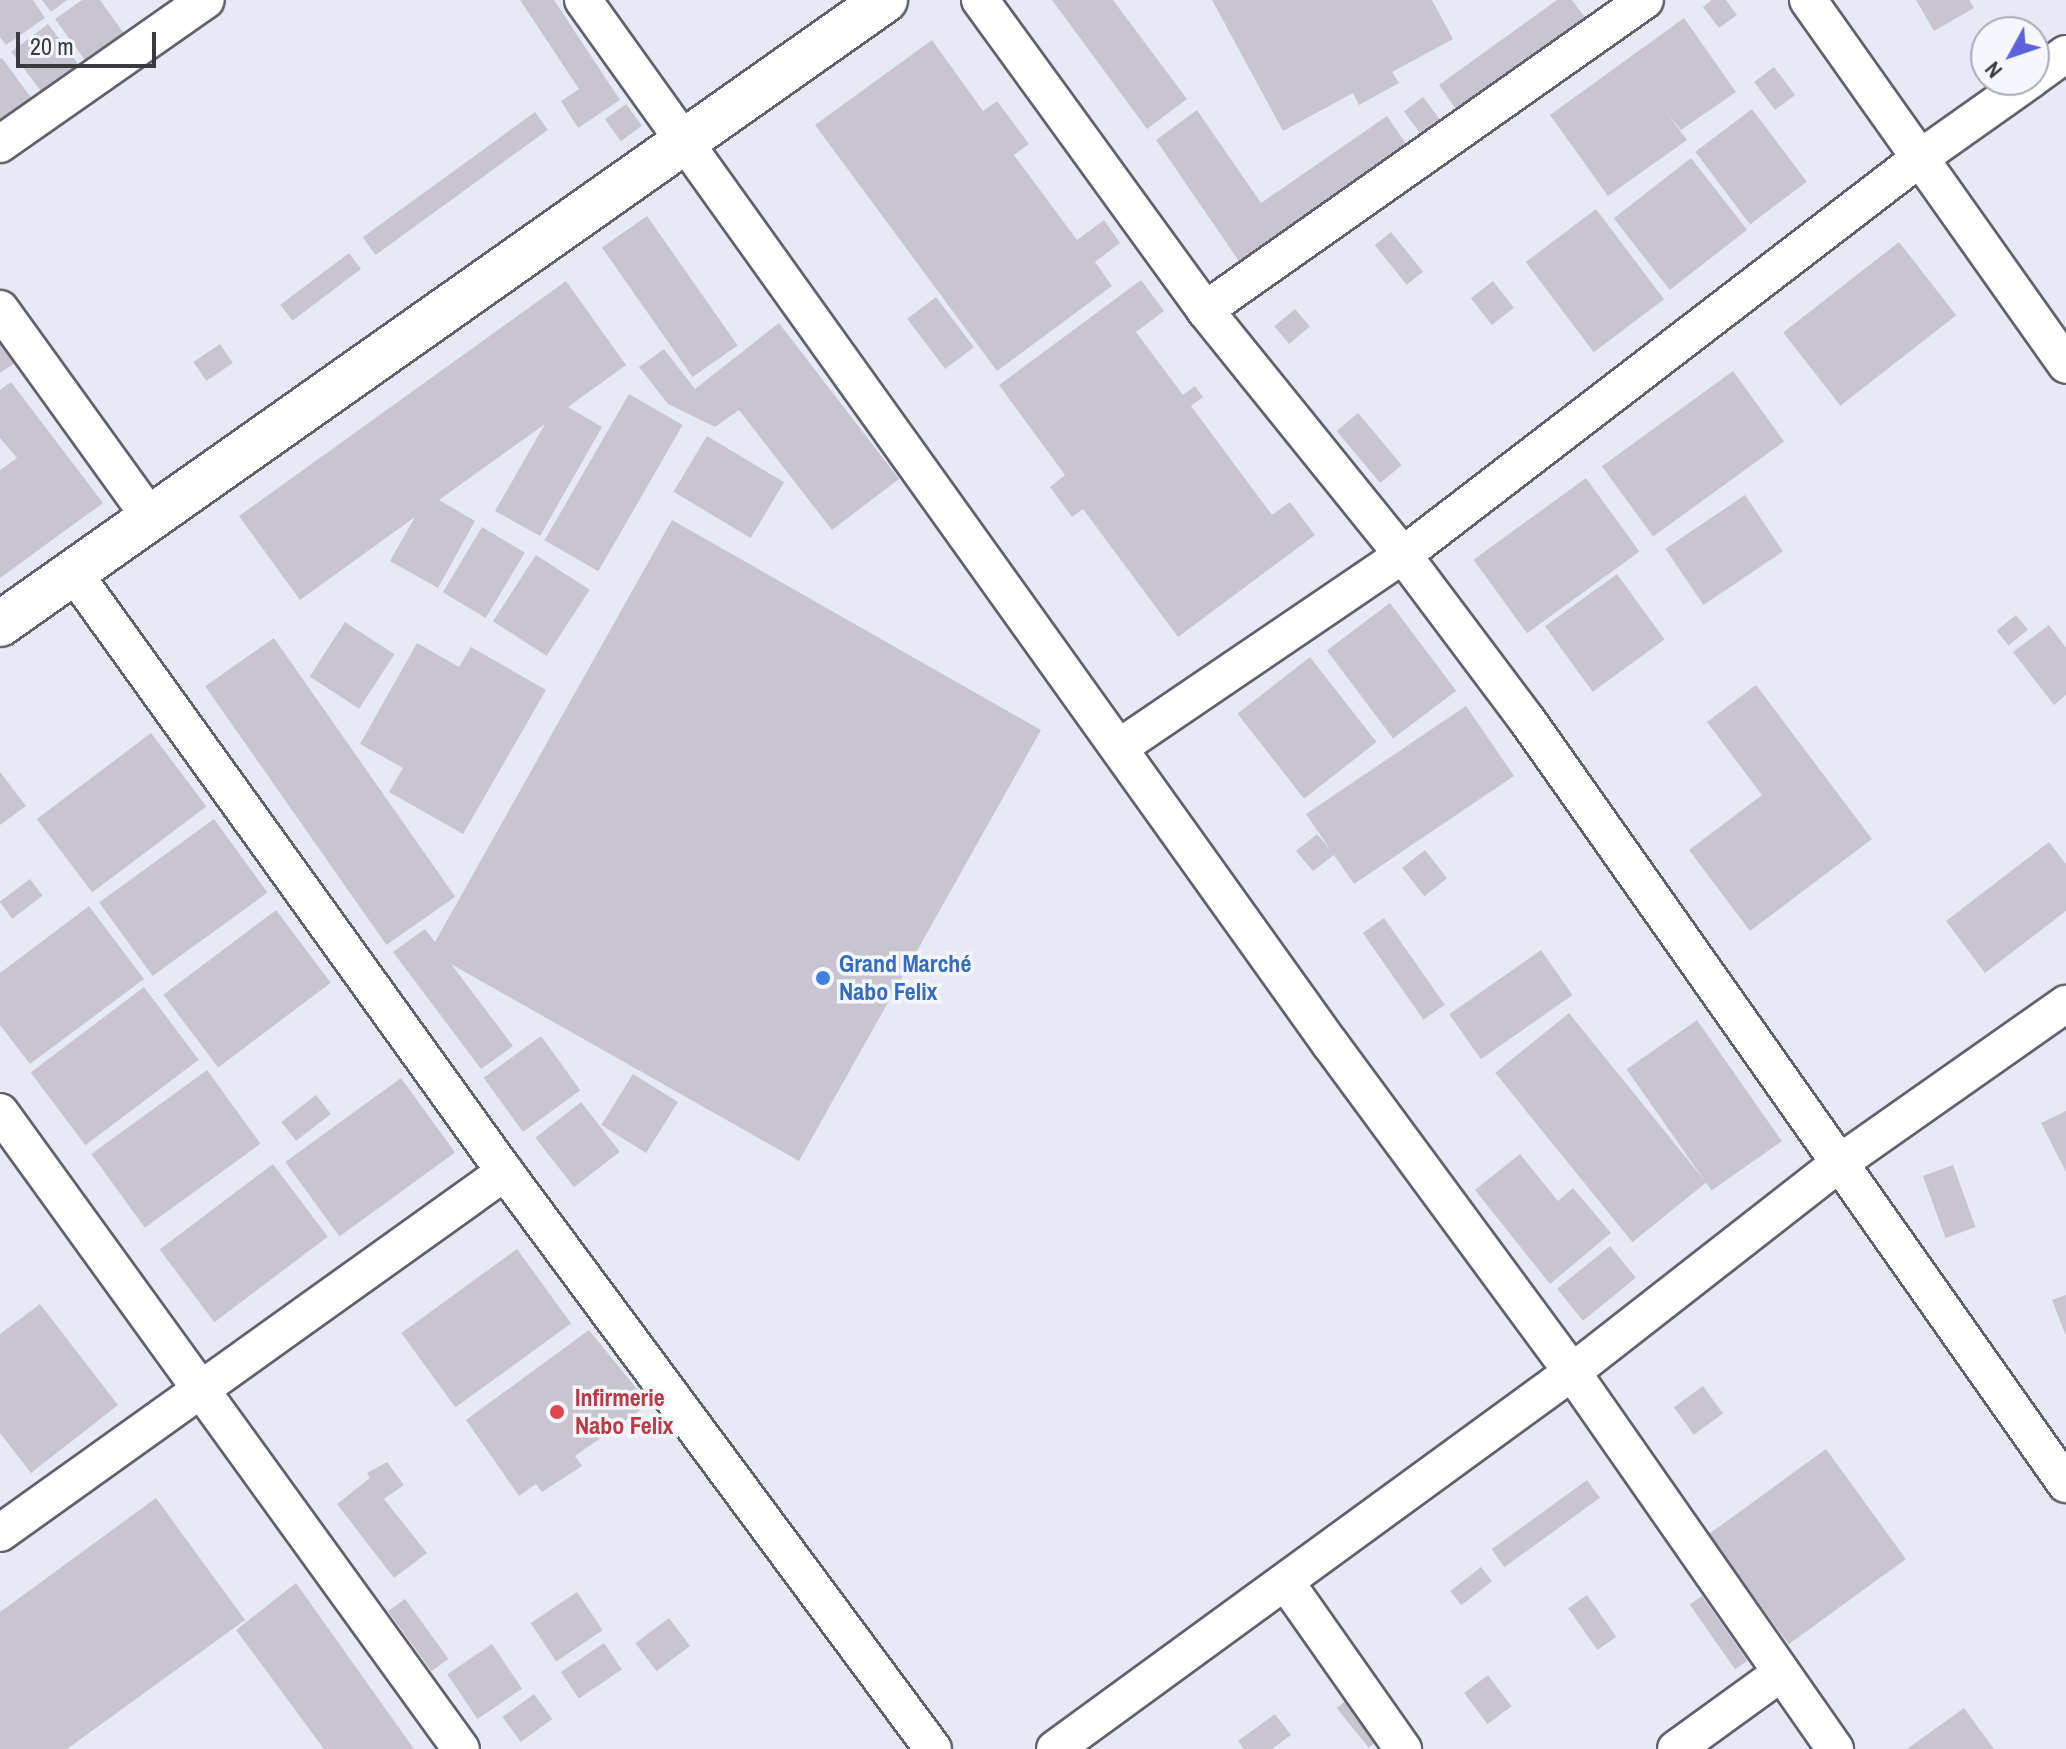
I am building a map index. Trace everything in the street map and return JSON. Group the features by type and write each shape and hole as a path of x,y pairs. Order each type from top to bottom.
{"street":[{"path":"0,144 206,0"},
{"path":"583,0 1572,1372 1835,1749"},
{"path":"0,624 885,0"},
{"path":"980,0 1205,310 1403,555 1527,720 2066,1484"},
{"path":"1205,310 1645,0"},
{"path":"1808,0 2066,365"},
{"path":"1120,747 1403,555 1920,158 2007,96"},
{"path":"0,309 151,518"},
{"path":"73,572 505,1172 933,1749"},
{"path":"1055,1749 1287,1584 1572,1372 1841,1162 2066,1004"},
{"path":"0,1112 461,1749"},
{"path":"0,1533 505,1172"},
{"path":"1287,1584 1403,1749"},
{"path":"1676,1749 1781,1673"}],"building":[{"path":"0,0 33,0 45,18 6,45 0,37"},
{"path":"42,0 67,0 51,12"},
{"path":"82,0 100,0 128,39 90,67 55,19"},
{"path":"520,0 554,0 620,100 578,128 561,101 579,89"},
{"path":"1052,0 1113,0 1187,99 1147,129"},
{"path":"1212,0 1432,0 1453,39 1392,72 1399,83 1359,105 1353,93 1283,131"},
{"path":"1557,0 1572,0 1590,24 1462,118 1439,85"},
{"path":"1712,0 1726,0 1737,15 1719,28 1703,7"},
{"path":"1916,0 1969,0 1974,8 1934,31"},
{"path":"1684,18 1736,92 1681,130 1667,113 1687,140 1608,196 1550,115"},
{"path":"48,24 84,71 47,99 11,52"},
{"path":"932,40 983,111 997,101 1029,144 1014,155 1077,240 1104,220 1120,243 1095,262 1112,286 997,371 815,125"},
{"path":"0,59 35,103 0,128"},
{"path":"1774,67 1795,95 1775,110 1754,82"},
{"path":"1423,97 1446,128 1427,143 1404,111"},
{"path":"626,104 642,126 621,141 605,119"},
{"path":"1752,109 1807,182 1750,224 1695,152"},
{"path":"1197,110 1261,203 1387,116 1413,154 1245,270 1156,140"},
{"path":"535,112 548,130 376,255 363,237"},
{"path":"1691,158 1747,230 1670,290 1614,218"},
{"path":"1596,209 1664,299 1594,352 1526,262"},
{"path":"647,216 738,345 693,377 602,248"},
{"path":"1391,232 1423,272 1407,285 1375,245"},
{"path":"1899,242 1956,315 1840,406 1783,333"},
{"path":"349,253 361,269 292,321 280,305"},
{"path":"1141,280 1164,311 1136,332 1183,395 1195,386 1203,397 1191,406 1272,515 1290,502 1315,535 1178,637 1083,509 1072,517 1050,487 1065,475 999,385"},
{"path":"566,281 626,365 568,407 602,427 540,536 495,511 545,424 439,500 475,521 438,588 390,561 415,517 300,600 239,516"},
{"path":"1493,281 1514,308 1492,325 1471,298"},
{"path":"936,297 974,347 945,369 907,319"},
{"path":"1295,309 1310,327 1289,344 1274,326"},
{"path":"779,323 899,479 832,530 739,410 715,427 668,404 639,367 664,349 695,389"},
{"path":"0,342 15,363 0,373"},
{"path":"220,344 233,363 206,381 193,362"},
{"path":"1733,371 1784,441 1653,537 1602,466"},
{"path":"11,382 103,503 0,578 0,470 17,458 0,438 0,390"},
{"path":"629,394 683,425 598,571 544,540"},
{"path":"1358,413 1402,465 1380,483 1337,431"},
{"path":"707,436 784,482 751,538 674,492"},
{"path":"1586,478 1639,552 1527,633 1474,560"},
{"path":"1745,495 1783,551 1703,605 1665,549"},
{"path":"672,520 1041,730 799,1161 451,964 513,1046 481,1069 393,952 425,929 435,942"},
{"path":"482,527 525,553 486,618 443,592"},
{"path":"536,555 590,590 547,656 493,621"},
{"path":"1617,574 1665,640 1593,692 1545,626"},
{"path":"1390,603 1456,691 1393,738 1327,651"},
{"path":"2016,615 2028,630 2009,645 1997,631"},
{"path":"345,622 394,654 359,709 310,677"},
{"path":"2049,625 2066,648 2066,695 2054,705 2013,652"},
{"path":"274,638 455,897 386,945 205,686"},
{"path":"417,643 459,667 471,647 546,690 463,834 389,792 403,768 360,744"},
{"path":"1310,657 1376,742 1304,799 1238,714"},
{"path":"1756,685 1872,839 1750,931 1689,850 1762,795 1707,722"},
{"path":"1466,706 1514,776 1354,884 1334,855 1313,871 1296,851 1317,834 1330,849 1306,814"},
{"path":"151,733 206,806 92,893 37,819"},
{"path":"0,772 26,806 0,825"},
{"path":"214,819 267,893 153,976 99,902"},
{"path":"2049,842 2066,864 2066,911 1985,973 1946,921"},
{"path":"1425,850 1447,878 1424,896 1402,868"},
{"path":"30,879 43,896 12,919 0,902"},
{"path":"89,906 144,979 30,1064 0,1025 0,973"},
{"path":"276,910 331,983 218,1068 163,995"},
{"path":"1384,918 1445,1005 1424,1020 1363,933"},
{"path":"1541,950 1573,995 1481,1059 1449,1014"},
{"path":"144,987 199,1060 85,1145 31,1072"},
{"path":"1569,1013 1706,1182 1632,1242 1495,1073"},
{"path":"1697,1020 1782,1141 1711,1191 1627,1069"},
{"path":"541,1036 580,1090 523,1132 484,1078"},
{"path":"207,1070 260,1144 145,1228 91,1154"},
{"path":"633,1074 678,1102 646,1153 601,1125"},
{"path":"401,1078 455,1152 339,1236 285,1162"},
{"path":"316,1095 331,1114 296,1141 281,1122"},
{"path":"581,1102 620,1152 574,1187 535,1138"},
{"path":"2066,1111 2066,1172 2041,1123"},
{"path":"1520,1154 1558,1201 1573,1188 1611,1233 1550,1284 1475,1190"},
{"path":"273,1164 328,1237 214,1322 160,1249"},
{"path":"1953,1165 1976,1227 1946,1238 1923,1176"},
{"path":"1610,1246 1636,1278 1583,1321 1557,1289"},
{"path":"517,1249 571,1323 455,1407 401,1333"},
{"path":"2066,1295 2066,1336 2052,1300"},
{"path":"40,1304 118,1405 31,1473 0,1433 0,1334"},
{"name":"Infirmerie Nabo Felix","path":"589,1330 649,1404 575,1456 582,1466 542,1492 536,1484 519,1496 466,1420"},
{"path":"1703,1386 1723,1414 1694,1435 1674,1407"},
{"path":"1826,1449 1906,1559 1789,1644 1709,1534"},
{"path":"387,1462 404,1485 384,1499 427,1553 394,1578 337,1504 370,1478 367,1473"},
{"path":"1587,1480 1600,1498 1504,1567 1492,1549"},
{"path":"156,1498 245,1620 67,1749 0,1749 0,1612"},
{"path":"1481,1567 1492,1581 1461,1605 1450,1591"},
{"path":"296,1583 414,1749 324,1749 236,1630"},
{"path":"577,1592 603,1630 556,1661 531,1623"},
{"path":"1587,1595 1616,1637 1597,1650 1568,1608"},
{"path":"1702,1596 1747,1661 1735,1669 1690,1605"},
{"path":"405,1599 448,1659 432,1671 388,1611"},
{"path":"669,1618 690,1646 657,1671 635,1643"},
{"path":"604,1643 622,1670 579,1699 561,1672"},
{"path":"492,1644 522,1689 477,1719 447,1674"},
{"path":"1488,1675 1511,1706 1488,1724 1464,1693"},
{"path":"534,1694 552,1719 521,1742 502,1717"},
{"path":"1349,1698 1381,1738 1369,1748 1337,1708"},
{"path":"1964,1708 1994,1749 1907,1749"},
{"path":"1275,1714 1291,1735 1272,1749 1244,1749 1238,1741"}],"place":[{"name":"Grand Marché Nabo Felix","path":"823,978"},
{"name":"Infirmerie Nabo Felix","path":"557,1412"}]}
